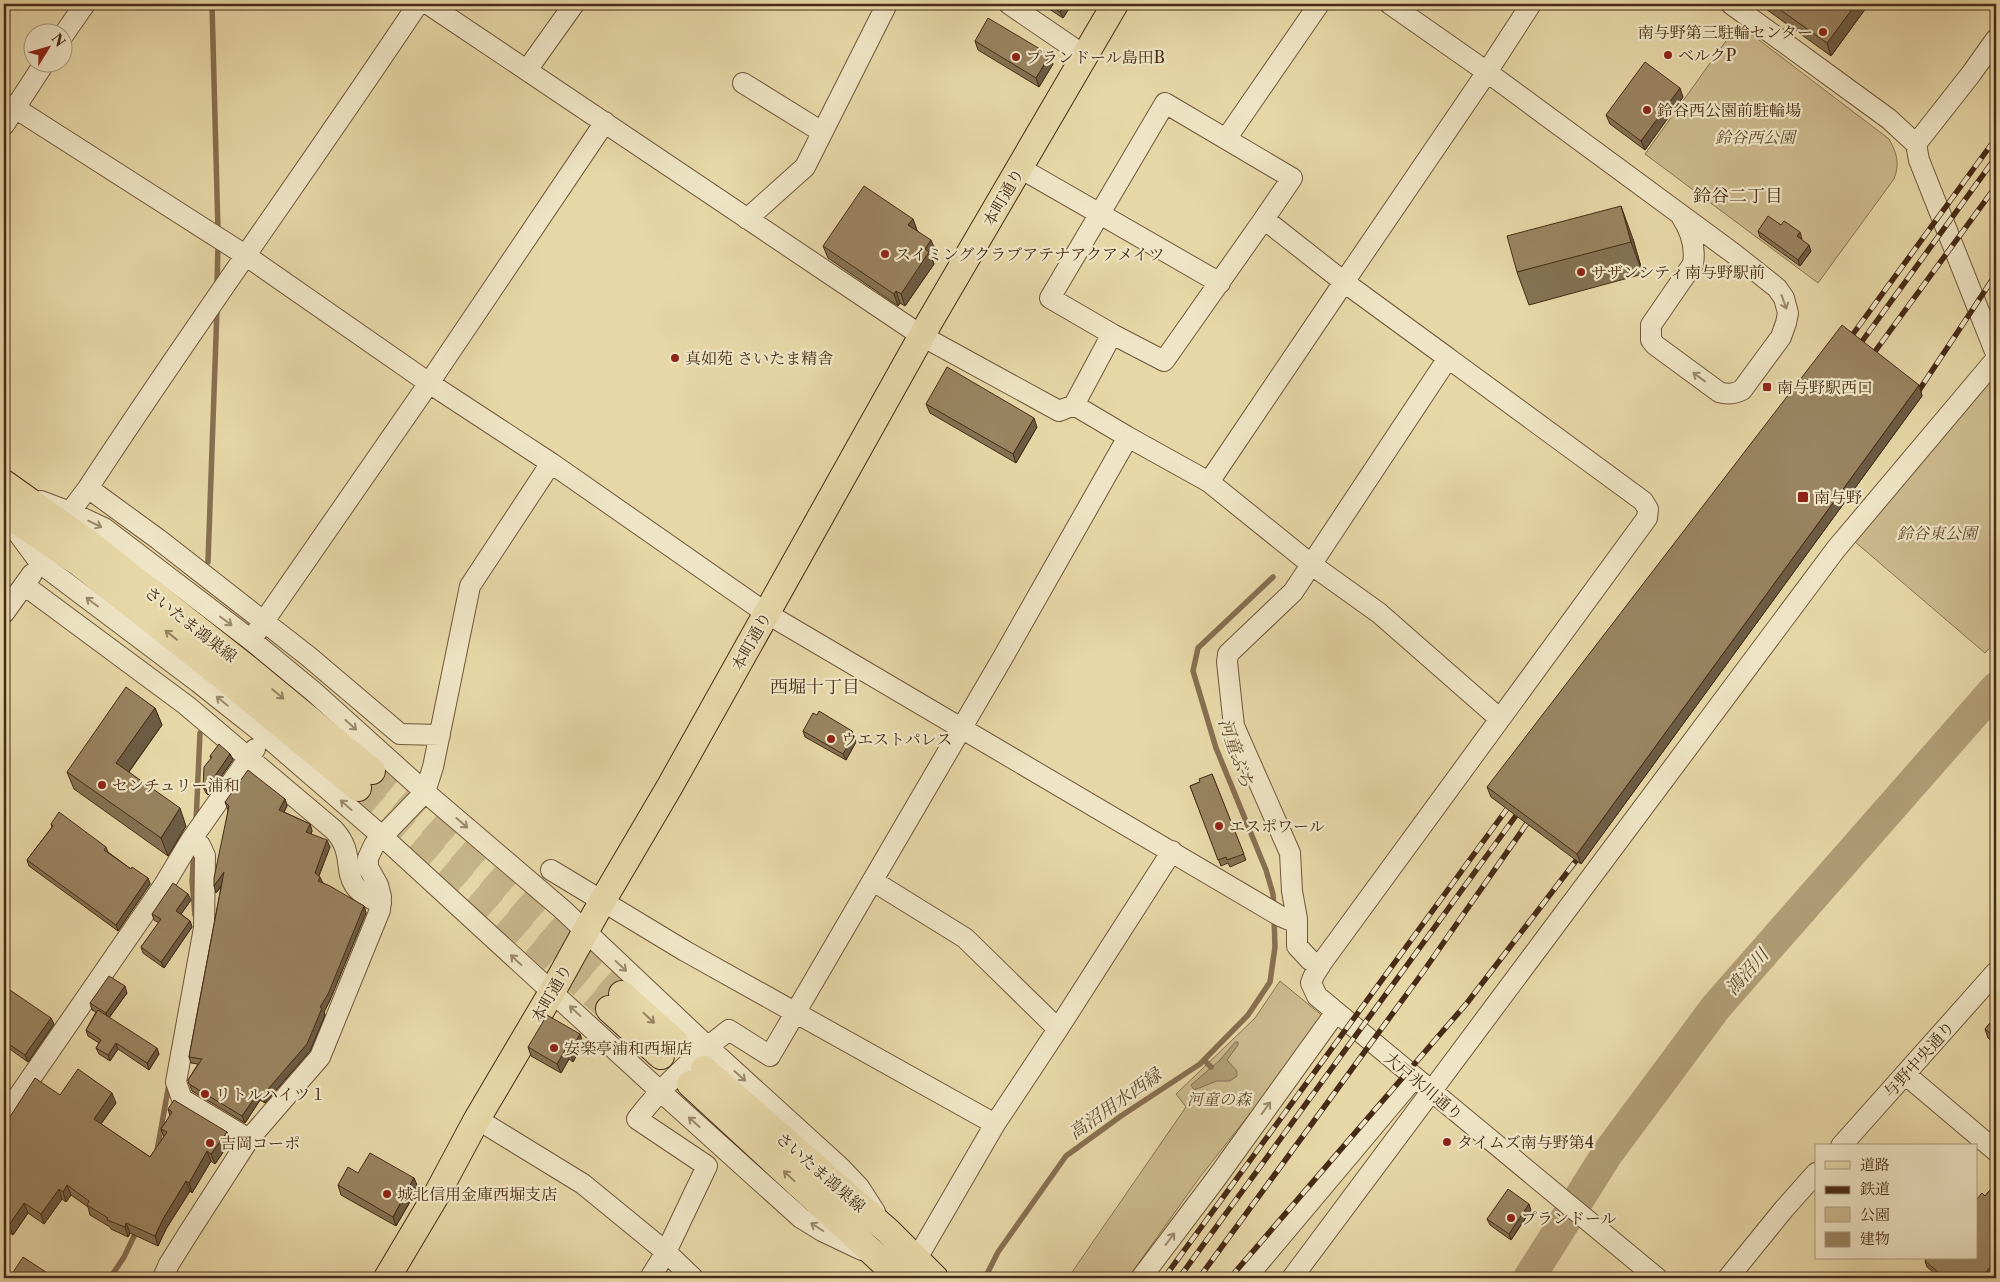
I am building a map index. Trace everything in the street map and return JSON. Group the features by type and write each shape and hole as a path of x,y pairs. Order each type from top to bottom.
{"main road":[{"name":"本町通り","path":"387,1278 438,1192 476,1119 552,992 670,786 922,336 1115,4"},
{"name":"さいたま鴻巣線","path":"7,500 120,568 248,668 365,780"},
{"path":"616,1002 668,1049"},
{"name":"さいたま鴻巣線","path":"701,1066 888,1231 908,1269"},
{"name":"さいたま鴻巣線","path":"701,1066 876,1256 935,1278"}],"street":[{"path":"72,23 85,4"},
{"path":"70,512 418,4"},
{"path":"428,4 922,336 1059,411 1074,405 1112,334"},
{"path":"527,70 574,4"},
{"path":"748,219 805,166 887,4"},
{"path":"1009,4 1085,56"},
{"path":"1226,139 1319,4"},
{"path":"1390,4 1733,253 1777,288 1784,298 1788,313 1781,337 1742,390 1727,394 1719,392 1655,345 1651,340 1651,325 1693,264 1706,255 1719,252 1733,253"},
{"path":"1209,482 1531,4"},
{"path":"1732,4 1889,119 1916,144 1919,160 1996,354"},
{"path":"1916,144 1996,39"},
{"path":"4,125 10,106 38,72"},
{"path":"743,83 822,132"},
{"path":"1165,103 1226,139 1292,178 1164,361 1112,334 1050,298 1165,103"},
{"path":"10,106 245,255 551,464 766,614 1172,851 1284,913 1296,937 1299,950 1320,966 1647,518 1648,509 1643,501 1344,282 1264,219"},
{"path":"251,640 605,122"},
{"path":"1020,168 1220,283"},
{"path":"1681,216 1690,229 1695,253 1693,264"},
{"path":"1284,913 1292,891 1290,853 1234,726 1226,662 1228,654 1293,592 1448,358"},
{"path":"1292,1278 1836,549 1996,359"},
{"path":"1074,405 1128,438 1209,482 1312,565 1379,613 1500,719"},
{"path":"650,1278 666,1252 707,1166 637,1119 660,1091 701,1066 730,1030 770,1056 1128,438"},
{"path":"163,1278 169,1264 249,1139 320,1057 380,910 381,903 378,886 368,866 368,858 374,845 425,792 434,767 470,586 551,464"},
{"path":"88,488 158,538 264,621 400,734 440,735"},
{"path":"7,500 70,512 104,528 251,640 314,692 425,792 586,932 701,1066"},
{"path":"7,500 40,563 265,735 383,837 801,1218 822,1231 876,1256"},
{"path":"4,614 40,563"},
{"path":"24,584 186,705 339,836 345,844 348,870 354,886 367,898 381,903"},
{"path":"4,1117 164,885 191,840 265,735"},
{"path":"191,840 200,845 206,856 204,928 176,1082 182,1099 249,1139"},
{"path":"908,1269 995,1124 1172,851"},
{"path":"551,870 685,951 995,1124"},
{"path":"873,881 965,938 1058,1028"},
{"name":"大戸氷川通り","path":"1320,966 1312,979 1313,988 1318,996 1430,1092 1657,1278"},
{"name":"与野中央通り","path":"1843,1144 1996,972"},
{"path":"1141,1278 1215,1180 1336,1012"},
{"path":"1905,1074 1996,1151"},
{"path":"1246,1278 1414,1078"},
{"path":"476,1119 583,1184 666,1252 693,1278"},
{"path":"1728,1278 1815,1174"}],"green space":[{"name":"鈴谷西公園","path":"1738,24 1889,139 1896,154 1897,168 1894,179 1818,283 1645,154"},
{"name":"鈴谷東公園","path":"1985,381 1996,381 1996,641 1985,653 1854,541"},
{"name":"河童の森","path":"1280,981 1325,1018 1200,1177 1128,1278 1068,1278 1186,1107 1176,1094 1255,1018"}],"shaded area":[{"path":"1235,1042 1238,1042 1238,1045 1227,1060 1237,1071 1237,1076 1230,1081 1217,1081 1194,1090 1191,1085 1220,1060"}],"building":[{"path":"1048,4 1066,4 1060,12"},
{"path":"1772,4 1856,4 1827,43"},
{"name":"プランドール島田B","path":"988,18 1050,55 1036,78 975,41"},
{"name":"鈴谷西公園前駐輪場","path":"1645,62 1680,88 1641,141 1606,115"},
{"path":"864,186 913,219 908,225 931,240 925,249 929,252 901,294 896,291 894,294 823,246"},
{"path":"1621,206 1631,242 1517,272 1507,236"},
{"path":"1768,216 1781,225 1784,221 1800,232 1797,236 1809,245 1798,260 1758,231"},
{"path":"1842,325 1919,385 1577,854 1487,787"},
{"path":"947,367 1034,418 1013,454 926,404"},
{"name":"センチュリー浦和","path":"126,687 155,708 116,763 180,808 161,838 67,772"},
{"name":"ウエストパレス","path":"819,711 852,731 850,734 854,736 843,754 803,731 813,713 817,715"},
{"path":"219,744 230,754 206,789 203,787 204,767"},
{"path":"248,770 285,799 279,810 310,824 306,832 327,840 315,873 320,877 318,881 364,906 328,994 320,1007 322,1008 307,1044 262,1096 258,1093 242,1116 189,1084 188,1080 202,1059 189,1057 224,872 214,886 229,806 225,802"},
{"name":"エスポワール","path":"1212,774 1244,854 1227,860 1226,857 1218,860 1190,786 1200,782 1199,779"},
{"path":"59,812 106,847 104,850 131,869 132,867 148,878 116,925 27,860 53,826 51,824"},
{"path":"173,883 188,894 176,911 190,921 161,962 141,947 161,919 152,914"},
{"path":"109,976 125,986 106,1013 90,1003"},
{"path":"4,986 51,1018 25,1055 4,1041"},
{"path":"98,1010 157,1048 147,1063 116,1043 108,1055 96,1048 101,1040 86,1030"},
{"path":"547,1015 580,1034 570,1052 565,1050 557,1064 528,1047"},
{"path":"1996,1016 1996,1038 1985,1029"},
{"path":"78,1069 112,1093 94,1119 150,1157 167,1132 161,1129 172,1112 168,1109 174,1100 227,1132 211,1154 207,1151 189,1183 186,1181 155,1236 126,1223 125,1227 107,1220 108,1218 87,1205 89,1201 67,1185 63,1192 59,1189 41,1214 24,1203 9,1225 4,1221 4,1126 35,1078 60,1095"},
{"path":"370,1153 414,1178 393,1217 338,1185 348,1167 358,1173"},
{"path":"1996,1183 1996,1260 1981,1278 1945,1278 1925,1261 1978,1260 1978,1198 1982,1193 1985,1196"},
{"name":"プランドール","path":"1508,1189 1529,1204 1509,1234 1487,1219"},
{"path":"23,1257 55,1278 4,1278 4,1272 10,1277"}],"waterway":[{"path":"212,4 218,232"},
{"path":"217,285 218,244"},
{"path":"208,562 217,309"},
{"name":"河童ぶち","path":"1273,577 1198,648 1193,671 1216,748 1266,870 1273,894 1274,908"},
{"name":"鴻沼川","path":"1529,1278 1607,1154 1716,1007 1996,688"},
{"path":"196,822 200,733"},
{"path":"194,849 192,881 195,915"},
{"name":"高沼用水西縁","path":"985,1278 998,1252 1066,1156 1121,1116 1200,1064 1248,1015 1270,982 1275,947 1274,917"},
{"path":"1204,1060 1211,1067"},
{"path":"157,1151 169,1084"},
{"path":"110,1278 124,1257 137,1230"}],"tunnel":[{"path":"372,771 622,994"},
{"path":"358,788 609,1009"}],"railway":[{"path":"1845,345 1996,138"},
{"path":"1855,351 1996,157"},
{"path":"1868,361 1996,186"},
{"path":"1912,401 1996,274"},
{"path":"1164,1278 1515,798"},
{"path":"1179,1278 1523,806"},
{"path":"1199,1278 1423,972 1535,812"},
{"path":"1230,1278 1467,1003 1585,849"}],"place":[{"name":"南与野第三駐輪センター","path":"1823,32"},
{"name":"ベルクP","path":"1668,55"},
{"name":"プランドール島田B","path":"1016,57"},
{"name":"鈴谷西公園前駐輪場","path":"1647,110"},
{"name":"スイミングクラブアテナアクアメイツ","path":"885,254"},
{"name":"サザンシティ南与野駅前","path":"1581,272"},
{"name":"真如苑 さいたま精舎","path":"675,358"},
{"name":"南与野駅西口","path":"1767,387"},
{"name":"南与野","path":"1803,497"},
{"name":"ウエストパレス","path":"831,739"},
{"name":"センチュリー浦和","path":"102,785"},
{"name":"エスポワール","path":"1219,826"},
{"name":"安楽亭浦和西堀店","path":"554,1048"},
{"name":"リトルハイツ１","path":"205,1094"},
{"name":"タイムズ南与野第4","path":"1447,1142"},
{"name":"吉岡コーポ","path":"210,1143"},
{"name":"城北信用金庫西堀支店","path":"387,1194"},
{"name":"プランドール","path":"1511,1218"}],"district":[{"name":"鈴谷二丁目","path":"1738,196"},
{"name":"西堀十丁目","path":"815,687"}]}
